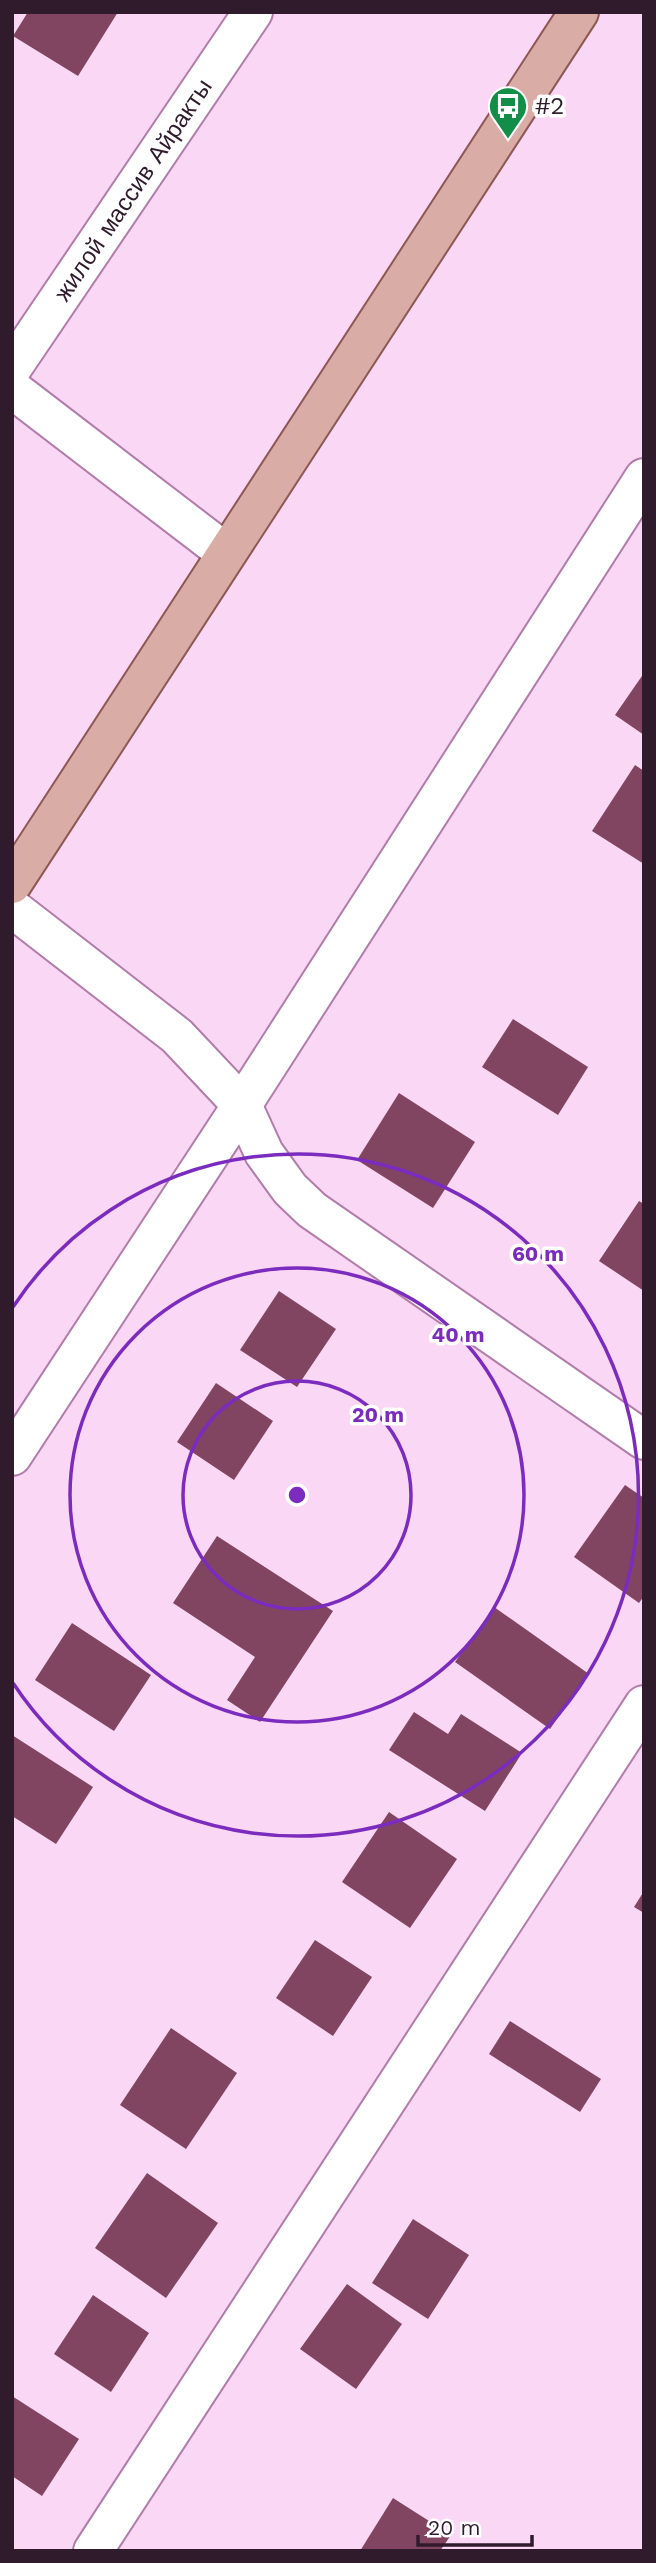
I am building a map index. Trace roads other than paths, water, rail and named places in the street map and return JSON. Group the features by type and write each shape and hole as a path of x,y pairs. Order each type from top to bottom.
{"main road":[{"path":"12,884 579,12"}],"street":[{"name":"жилой массив Айракты","path":"12,368 253,12"},
{"path":"12,389 226,553"},
{"path":"12,1457 242,1105 644,478"},
{"path":"12,908 177,1036 242,1105 264,1153 289,1189 312,1210 644,1440"},
{"path":"93,2551 644,1705"}],"place":[{"name":"#2","path":"508,140"}]}
